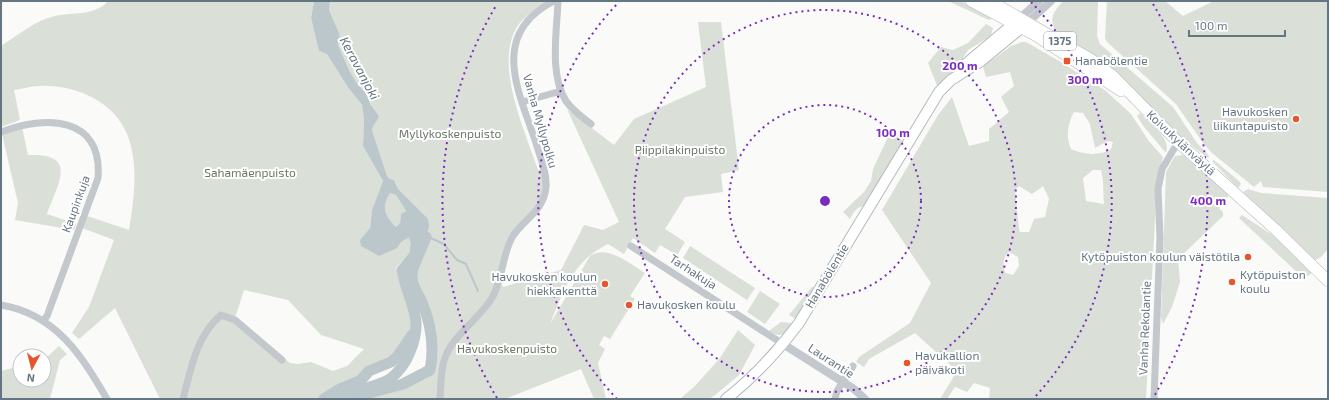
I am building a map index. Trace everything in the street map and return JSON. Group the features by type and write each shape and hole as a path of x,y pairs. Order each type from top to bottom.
{"main road":[{"name":"Koivukylänväylä","path":"971,1 1021,22 1092,60 1113,76 1178,142 1276,230 1328,280"},
{"name":"Koivukylänväylä","path":"990,1 1021,22"},
{"name":"Hanabölentie","path":"726,399 754,375 783,344 827,278 939,92 960,68 1021,22"}],"street":[{"name":"Vanha Myllypolku","path":"440,399 443,363 448,348 492,298 500,278 511,239 537,210 544,197 546,182 543,165 522,102 514,68 513,55 517,35 522,26 532,16 554,1"},
{"path":"558,1 556,67 561,91 566,102 591,124"},
{"path":"1021,22 1039,1"},
{"path":"1021,22 1051,1"},
{"path":"522,102 561,91"},
{"name":"Kaupinkuja","path":"1,132 30,123 46,121 63,124 84,133 96,151 99,163 98,178 47,316 43,321"},
{"name":"Vanha Rekolantie","path":"1154,399 1160,237 1158,189 1162,169 1178,142"},
{"name":"Tarhakuja","path":"631,246 783,344"},
{"path":"1,306 17,310 43,321 58,332 76,350 107,399"},
{"path":"183,399 198,347 209,327 221,315 235,320 282,360"},
{"name":"Laurantie","path":"783,344 842,383 854,389 865,399"},
{"path":"835,399 842,383 853,366"}],"green space":[{"name":"Sahamäenpuisto","path":"108,1 314,1 311,18 319,51 327,54 347,86 362,105 364,119 363,146 383,181 372,210 370,228 360,240 401,242 412,236 410,239 410,253 396,268 412,319 413,331 412,336 406,346 391,362 371,370 357,382 336,391 324,399 160,399 115,308 79,339 72,333 89,307 114,240 82,228 87,216 129,230 134,194 134,169 131,145 121,122 102,103 78,91 51,86 32,86 14,90 20,120 1,127 1,46 27,28 48,18 84,13 103,6","holes":["244,290 288,300 321,335 364,349 347,366 333,371 311,362 298,364 290,363 235,318"]},
{"path":"330,1 547,1 529,14 519,24 512,40 509,57 510,76 519,116 538,170 542,169 544,182 540,202 519,224 499,281 503,287 561,270 584,225 603,230 619,222 567,109 614,145 634,119 706,87 698,22 721,22 739,170 721,174 723,192 685,197 665,229 685,242 677,255 660,245 655,253 633,238 624,254 608,244 596,251 586,259 578,268 565,288 550,324 590,256 604,252 611,254 645,273 630,296 635,299 610,339 604,336 599,345 605,349 598,363 606,399 594,399 581,369 505,399 359,399 369,393 403,384 430,370 433,357 432,335 411,277 429,227 398,189 394,180 387,176 372,130 379,116 370,104 367,94 358,85 350,72 338,45 340,35 329,10"},
{"path":"948,1 961,1 993,18 989,20"},
{"path":"1063,1 1098,1 1097,36 1100,44 1173,107 1197,143 1209,156 1208,158 1182,138 1143,101 1056,34 1052,20 1054,13"},
{"path":"1107,1 1165,1 1183,16 1214,1 1328,1 1328,192 1263,187 1261,181 1254,187 1212,153 1203,143 1176,104 1107,42 1105,38"},
{"path":"986,24 993,28 991,36 968,50 957,68 938,88 928,63 941,47 953,50 968,43"},
{"path":"1026,42 1106,91 1131,114 1148,140 1163,157 1157,179 1146,399 989,399 990,388 974,383 967,392 955,387 947,399 940,399 957,371 915,333 869,359 864,367 856,362 859,357 910,323 931,283 882,210 938,115 952,97 969,146 989,141 989,129 1009,112 1001,97 1014,86 1010,72 986,77 983,67 1011,46","holes":["1074,112 1083,113 1090,124 1095,148 1108,141 1113,142 1111,149 1097,154 1081,153 1071,149 1068,140 1070,121","1093,170 1101,170 1104,204 1086,201 1083,178","1019,186 1032,194 1043,186 1049,199 1045,217 1034,219 1029,232 1020,232 1015,190","1009,252 1018,257 1019,266 1013,275 1005,273 1005,257"]},
{"path":"1140,113 1159,131 1163,137 1166,142 1166,153 1144,127 1137,116"},
{"path":"22,127 28,155 44,156 54,159 59,165 61,172 59,181 47,214 76,224 74,230 15,220 18,203 2,134"},
{"path":"896,134 903,142 865,206 862,206 854,212 850,219 843,212 864,192 871,181 873,169 889,135"},
{"path":"1183,155 1229,195 1219,208 1223,212 1223,216 1178,259 1180,282 1172,307 1163,324 1161,317 1166,172 1175,156"},
{"path":"1214,160 1239,181 1241,184 1238,188 1212,161"},
{"path":"1248,189 1261,193 1328,198 1328,249 1321,257 1315,260 1243,192"},
{"path":"390,193 396,195 406,211 401,214 400,223 396,227 389,219 385,207"},
{"path":"1242,215 1274,236 1312,273 1306,277 1301,276 1239,218"},
{"path":"690,246 755,288 747,300 683,258"},
{"path":"812,287 816,288 796,319 789,315"},
{"path":"760,291 780,304 765,324 747,312"},
{"path":"781,322 792,323 783,334 777,335 769,331"},
{"path":"738,330 755,345 739,375 709,399 680,399 695,386 720,358"},
{"path":"59,346 67,354 60,360 50,399 1,399 1,371 12,368 12,388 52,388 52,353"}],"shaded area":[{"path":"314,1 330,1 329,10 340,35 338,45 350,72 358,85 367,94 370,104 379,116 372,130 387,176 394,180 398,189 428,219 429,227 426,237 417,242 412,236 401,242 397,248 379,256 361,246 360,240 370,228 372,210 383,181 363,146 364,119 362,105 347,86 327,54 319,51 311,18","holes":["390,193 396,195 406,211 401,214 400,223 396,227 389,219 385,207"]}],"waterway":[{"name":"Keravanjoki","path":"342,399 354,392 390,379 399,370 408,356 414,340 416,319 402,270 415,255 418,228"},
{"path":"424,235 444,244 457,260 466,264 478,291"},
{"path":"359,399 369,393 403,384 430,370 432,352 430,326 421,300 413,285 412,278 412,271 426,237 417,242 415,239"},
{"path":"324,399 340,389 361,380 369,371 391,362 397,357 412,335"}],"place":[{"name":"Hanabölentie","path":"1067,61"},
{"name":"Havukosken liikuntapuisto","path":"1296,119"},
{"name":"Kytöpuiston koulun väistötila","path":"1248,257"},
{"name":"Kytöpuiston koulu","path":"1232,282"},
{"name":"Havukosken koulun hiekkakenttä","path":"605,284"},
{"name":"Havukosken koulu","path":"629,305"},
{"name":"Havukallion päiväkoti","path":"907,363"}],"park label":[{"name":"Myllykoskenpuisto","path":"450,134"},
{"name":"Piippilakinpuisto","path":"680,150"},
{"name":"Havukoskenpuisto","path":"507,349"}]}
